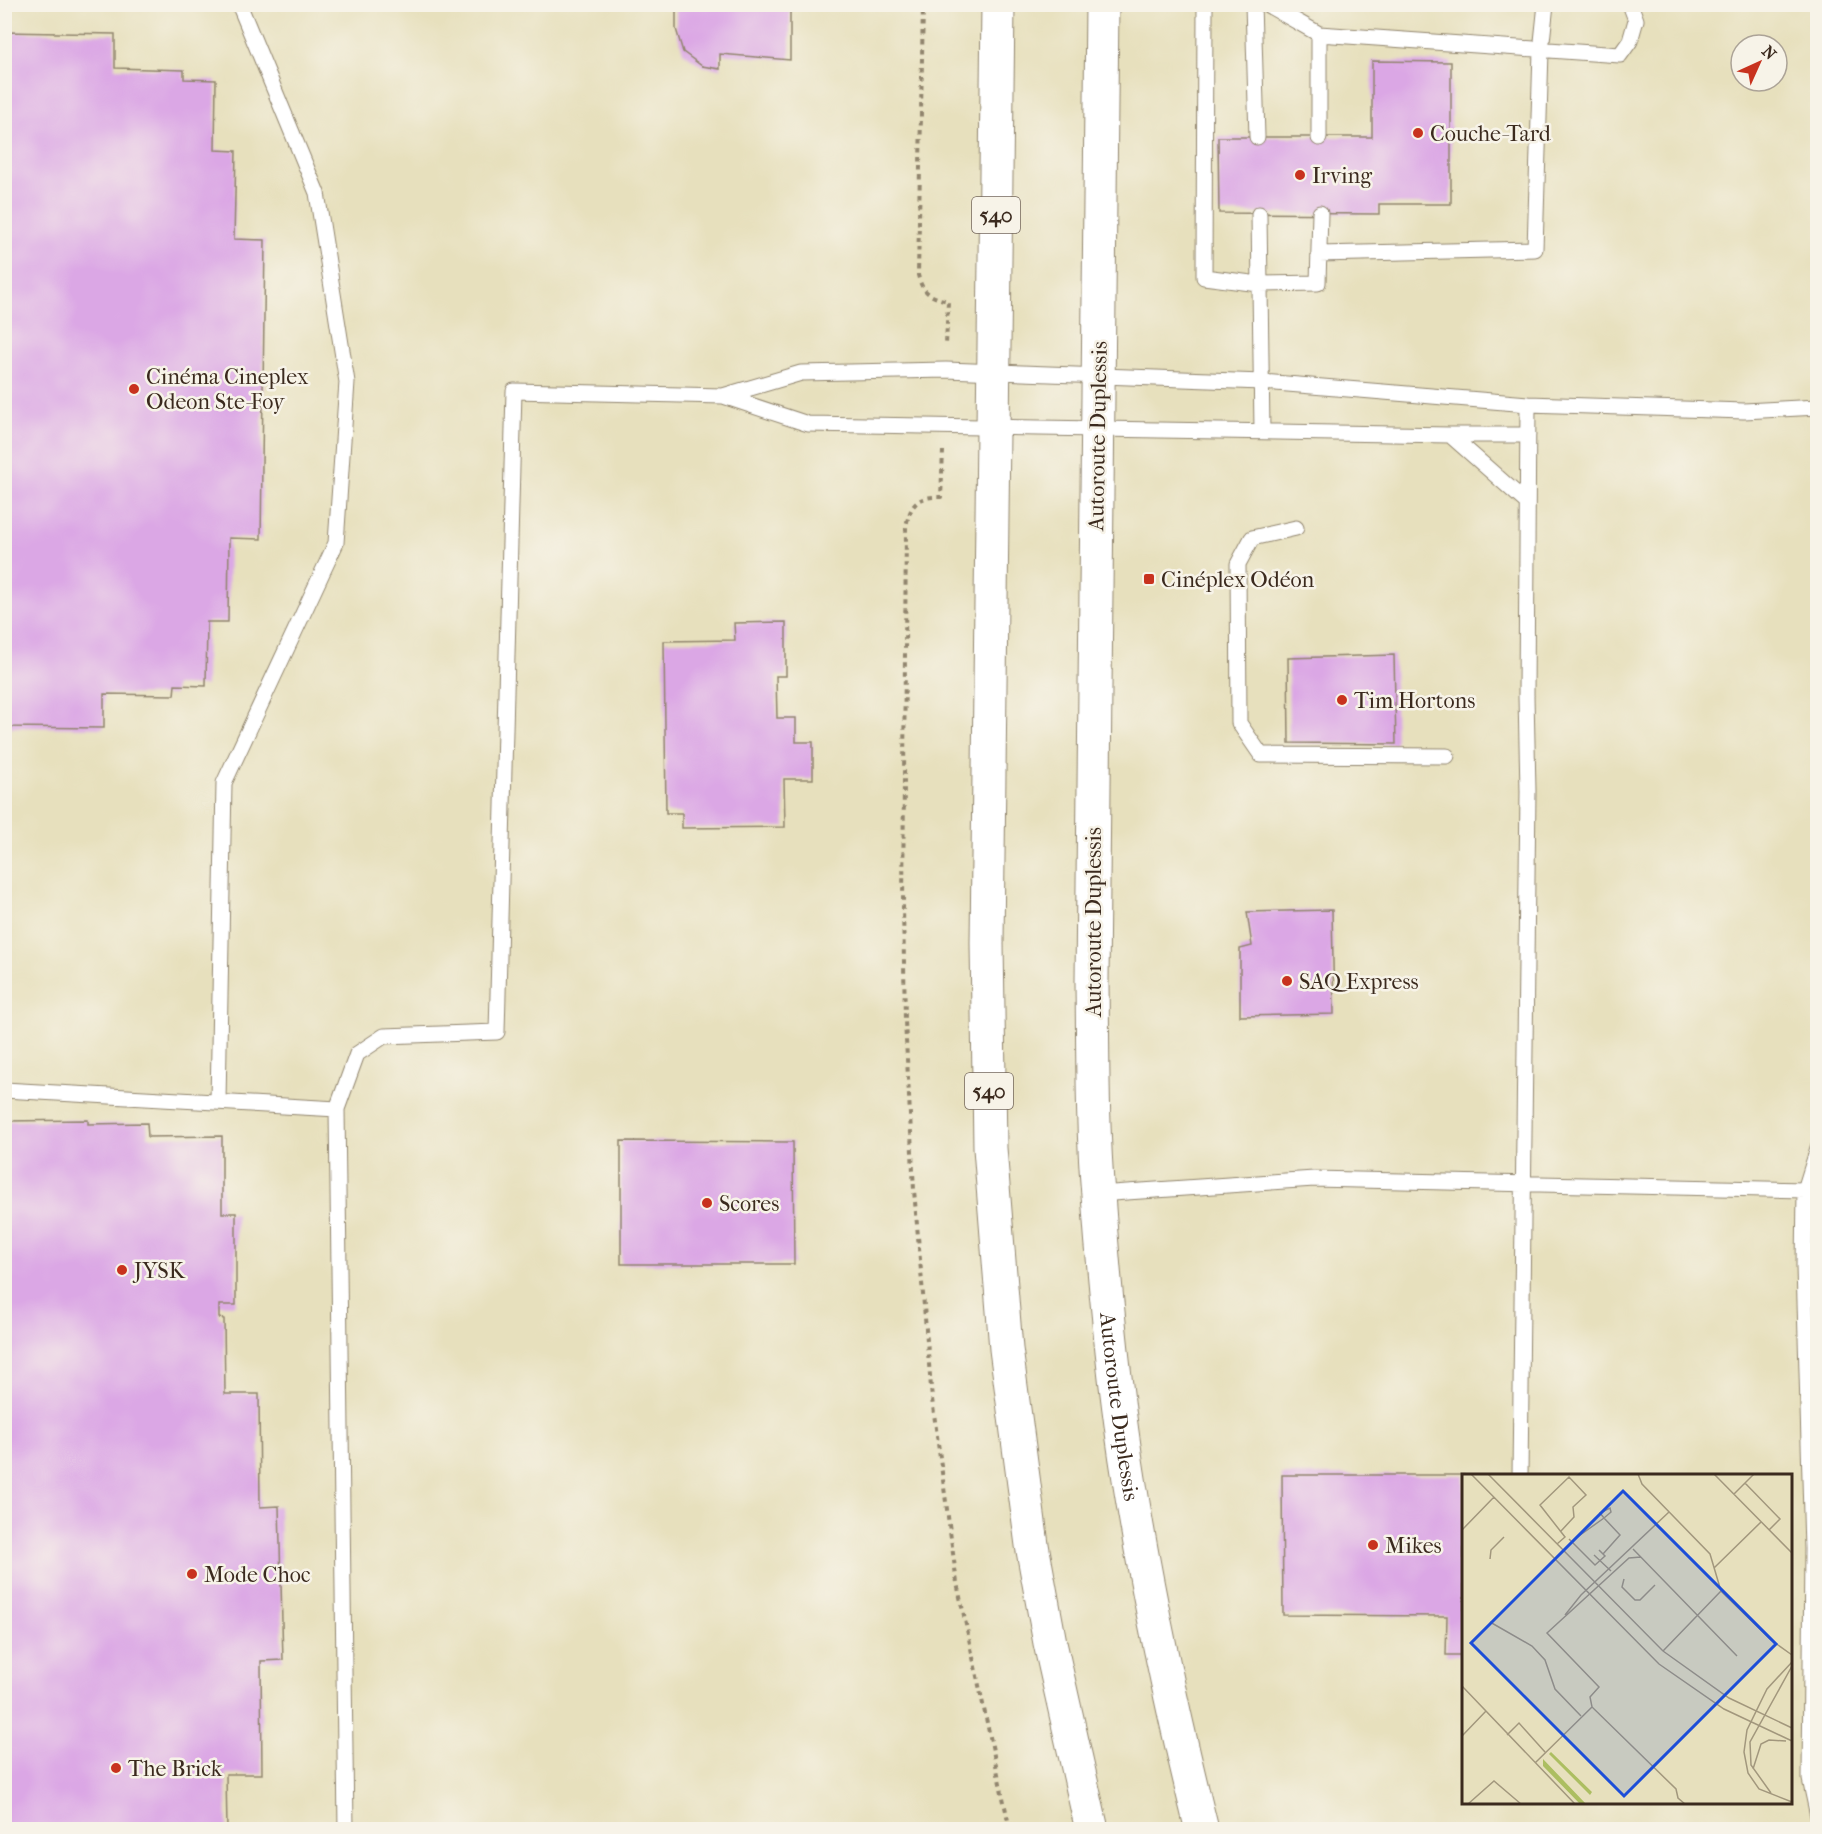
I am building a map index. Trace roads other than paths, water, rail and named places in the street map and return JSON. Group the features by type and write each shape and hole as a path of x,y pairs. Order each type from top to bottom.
{"highway":[{"name":"540","path":"998,4 987,943 990,1148 996,1247 1006,1349 1032,1545 1052,1655 1092,1830"},
{"name":"Autoroute Duplessis","path":"1102,4 1092,970 1093,1083 1098,1194 1114,1362 1145,1575 1202,1830"}],"lane":[{"path":"219,1101 224,783 336,543 347,382 317,193 240,4"},
{"path":"1205,4 1204,277 1259,284 1318,283 1320,213"},
{"path":"1253,4 1257,137"},
{"path":"1266,4 1319,34 1620,55 1630,41 1636,20 1630,4"},
{"path":"1318,254 1535,249 1542,51 1546,4"},
{"path":"1319,34 1319,138"},
{"path":"1259,214 1262,431"},
{"path":"723,396 801,373 946,370 1262,382 1528,404 1744,411 1818,407"},
{"path":"346,1830 336,1109 357,1054 384,1036 497,1032 514,391 723,396 808,423 1528,435"},
{"path":"1520,1474 1528,791 1526,696 1528,404"},
{"path":"1450,435 1527,503"},
{"path":"1296,528 1252,538 1238,564 1239,723 1261,754 1447,756"},
{"path":"4,1090 336,1109"},
{"path":"1818,1148 1805,1190 1804,1266 1812,1549 1810,1779 1818,1816"},
{"path":"1098,1194 1314,1179 1805,1190"}],"place":[{"name":"Couche-Tard","path":"1418,133"},
{"name":"Irving","path":"1300,175"},
{"name":"Cinéma Cineplex Odeon Ste-Foy","path":"134,389"},
{"name":"Cinéplex Odéon","path":"1149,579"},
{"name":"Tim Hortons","path":"1342,700"},
{"name":"SAQ Express","path":"1287,981"},
{"name":"Scores","path":"707,1203"},
{"name":"JYSK","path":"122,1270"},
{"name":"Mikes","path":"1373,1545"},
{"name":"Mode Choc","path":"192,1574"},
{"name":"The Brick","path":"116,1768"}]}
